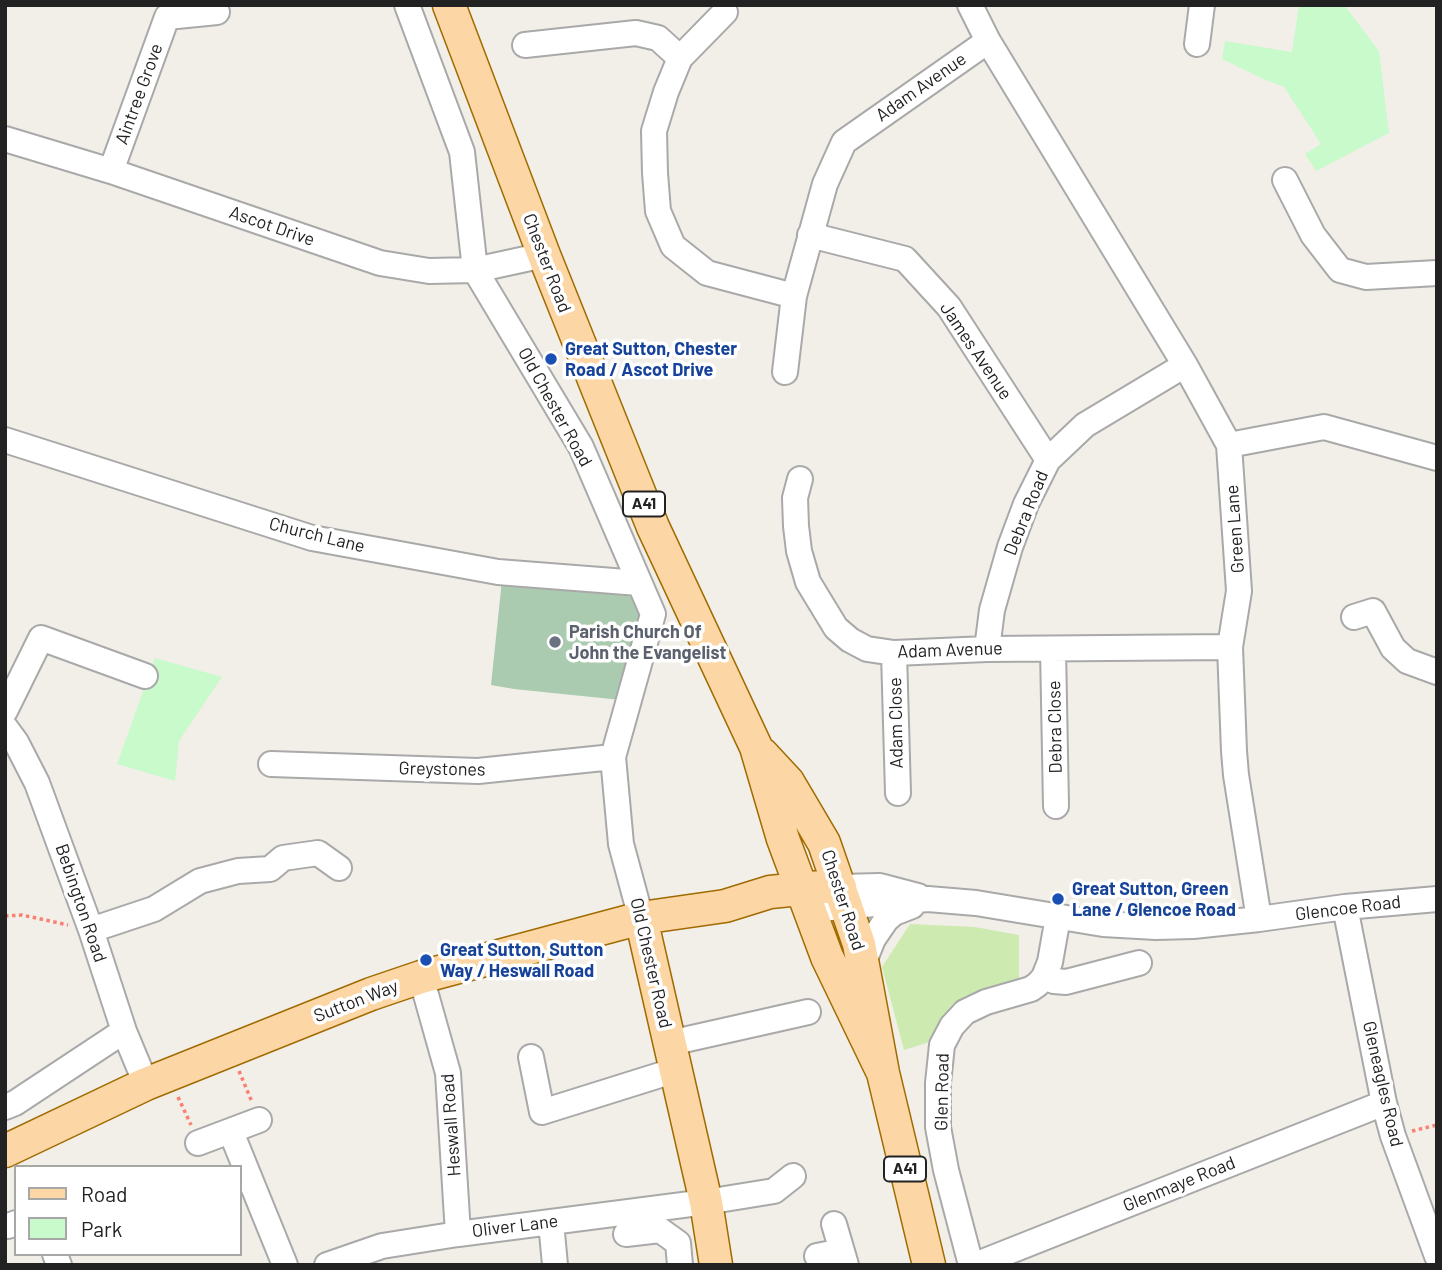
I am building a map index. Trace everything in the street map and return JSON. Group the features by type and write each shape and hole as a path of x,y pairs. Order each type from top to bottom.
{"main road":[{"name":"Chester Road","path":"449,5 544,256 653,527 756,747 783,839 859,944 883,1073 929,1265"},
{"name":"Chester Road","path":"756,747 788,782 824,843 827,957 883,1073"},
{"name":"Sutton Way","path":"725,905 763,881 779,856 783,839"},
{"name":"Sutton Way","path":"5,1151 146,1084 421,977 641,918 725,905 770,892 825,898"},
{"name":"Old Chester Road","path":"641,918 706,1202 716,1265"}],"street":[{"name":"Old Chester Road","path":"407,5 462,152 475,270 580,447 653,614 613,757 621,844 641,918"},
{"name":"Green Lane","path":"970,5 988,41 1185,365 1229,445 1239,591 1230,647 1236,775 1259,919"},
{"path":"1197,44 1202,5"},
{"name":"Aintree Grove","path":"111,171 162,11 217,12"},
{"path":"725,12 681,58 666,92 654,131 658,211 673,246 708,273 794,296"},
{"path":"525,45 636,33 658,38 681,58"},
{"name":"Adam Avenue","path":"785,372 794,296 825,184 844,142 988,41"},
{"name":"Ascot Drive","path":"5,139 111,171 380,263 429,271 475,270 544,256"},
{"path":"1285,180 1313,235 1340,270 1366,277 1437,273"},
{"name":"James Avenue","path":"810,235 905,259 949,307 1048,460"},
{"name":"Debra Road","path":"987,649 992,610 1010,547 1026,504 1048,460 1085,425 1185,365"},
{"path":"1229,445 1324,427 1437,458"},
{"name":"Church Lane","path":"5,440 312,538 498,572 639,583"},
{"name":"Adam Avenue","path":"800,479 795,498 796,526 799,551 808,582 836,628 867,649 894,653 987,649 1230,647"},
{"path":"1354,617 1373,611 1392,648 1408,661 1437,672"},
{"path":"5,711 41,638 145,676"},
{"name":"Debra Close","path":"1053,649 1056,806"},
{"name":"Adam Close","path":"894,653 898,793"},
{"name":"Bebington Road","path":"5,727 16,741 37,783 91,930 124,1031 146,1084"},
{"name":"Greystones","path":"271,764 478,771 613,757"},
{"path":"91,930 154,909 200,881 238,871 270,869 281,850 318,853 339,867"},
{"path":"825,898 880,886 929,899 976,903 1103,923 1156,927 1259,919"},
{"name":"Glencoe Road","path":"1259,919 1437,898"},
{"path":"863,964 873,939 886,920 929,899"},
{"name":"Gleneagles Road","path":"1345,907 1384,1103 1393,1136 1437,1256"},
{"path":"1058,917 1050,962 1044,977 1066,982 1139,962"},
{"name":"Heswall Road","path":"421,977 448,1073 458,1234"},
{"name":"Glen Road","path":"973,1265 946,1170 938,1126 938,1083 942,1045 952,1026 965,1012 986,1002 1031,989 1044,977"},
{"path":"530,1057 542,1112 673,1056 808,1012"},
{"path":"5,1107 124,1031"},
{"name":"Glenmaye Road","path":"973,1265 1384,1103"},
{"path":"198,1143 259,1121"},
{"path":"231,1132 285,1265"},
{"name":"Oliver Lane","path":"327,1265 386,1256 458,1234 775,1191 793,1176"},
{"path":"551,1222 555,1265"},
{"path":"817,1256 844,1258 834,1224"},
{"path":"626,1234 660,1230 678,1243 680,1265"}],"path":[{"path":"5,916 22,915 91,930"},
{"path":"239,1071 259,1121"},
{"path":"178,1095 198,1143"}],"green space":[{"path":"1299,5 1345,6 1379,51 1389,133 1316,171 1305,154 1321,144 1284,87 1222,59 1225,41 1292,52"},
{"path":"502,580 636,597 643,609 621,700 491,685"},
{"path":"155,658 222,677 179,741 175,781 117,764"},
{"path":"910,924 975,927 1019,935 1019,982 965,996 947,1015 936,1040 904,1050 882,967"}],"place":[{"name":"Great Sutton, Chester Road / Ascot Drive","path":"551,359"},
{"name":"Parish Church Of John the Evangelist","path":"555,642"},
{"name":"Great Sutton, Green Lane / Glencoe Road","path":"1058,899"},
{"name":"Great Sutton, Sutton Way / Heswall Road","path":"426,960"}]}
